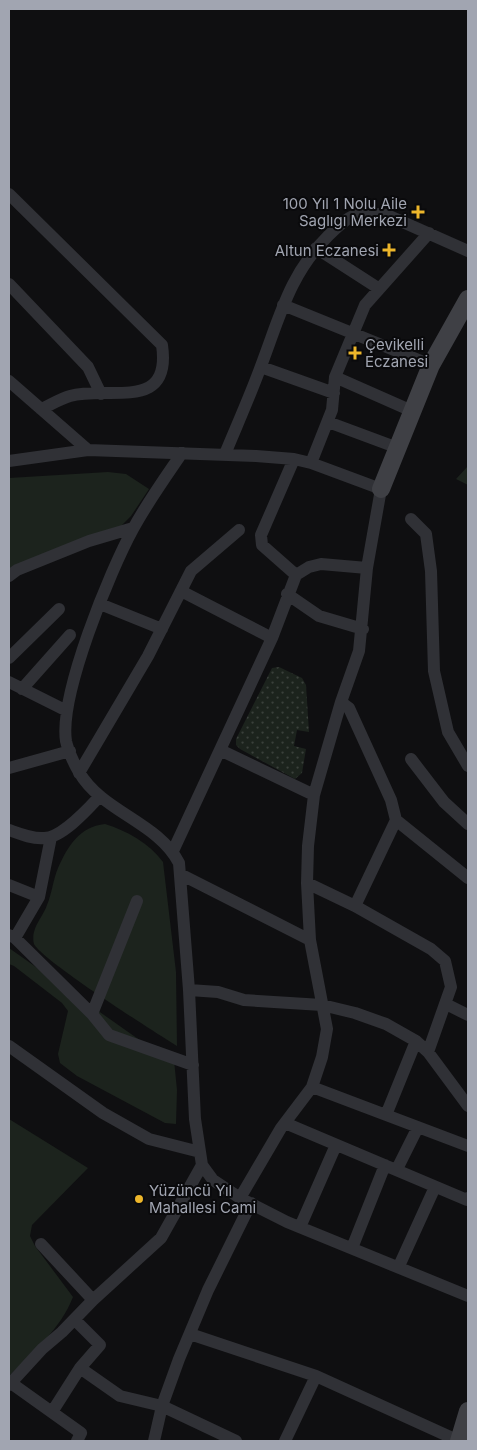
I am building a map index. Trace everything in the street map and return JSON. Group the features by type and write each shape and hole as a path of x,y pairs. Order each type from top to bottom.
{"street":[{"path":"9,194 162,345 164,361 162,375 152,384 131,393 70,396 41,409"},
{"path":"225,454 261,367 283,305 300,270 316,248 338,226 354,215 373,213 387,216 468,251"},
{"path":"311,463 328,422 336,378 365,305 378,288 403,264 428,233"},
{"path":"316,248 378,288"},
{"path":"9,284 88,367 101,394"},
{"path":"154,1441 162,1406 245,1201 285,1123 312,1087 322,1057 327,1029 310,940 307,883 308,846 314,795 341,702 359,651 363,628 367,568 381,489 431,365 468,299"},
{"path":"283,305 352,335 431,365"},
{"path":"456,322 468,310"},
{"path":"261,367 334,393"},
{"path":"336,378 412,411"},
{"path":"9,381 88,450"},
{"path":"328,422 398,448"},
{"path":"9,461 88,450 225,454 294,459 311,463 381,489"},
{"path":"182,453 134,528 114,566 72,688 67,711 66,740 79,773 100,796 173,851 179,863 190,990 195,1119 201,1159 213,1180 245,1201 300,1227 399,1266 468,1296"},
{"path":"294,459 261,535 262,545 296,575"},
{"path":"411,519 426,534 431,571 436,680 448,732 468,766"},
{"path":"9,576 17,570 89,541 134,528"},
{"path":"79,773 162,629 191,571 239,530"},
{"path":"173,851 272,638 287,594 296,575 309,567 321,564 367,568"},
{"path":"181,591 272,638"},
{"path":"287,594 319,616 363,628"},
{"path":"100,604 162,629"},
{"path":"9,658 59,609"},
{"path":"22,689 70,636"},
{"path":"9,682 67,711"},
{"path":"341,702 349,708 391,800 396,820 468,878"},
{"path":"220,750 314,795"},
{"path":"9,768 70,751"},
{"path":"411,759 444,802 468,824"},
{"path":"9,830 28,837 51,837 81,817 100,796"},
{"path":"355,906 396,820"},
{"path":"51,837 39,897 12,936 92,1014 109,1035 192,1065"},
{"path":"180,874 310,940"},
{"path":"307,883 355,906 431,949 445,961 451,988 428,1052"},
{"path":"9,885 39,897"},
{"path":"92,1014 137,901"},
{"path":"190,990 218,992 244,1000 322,1005 355,1013 386,1024 416,1041 428,1052 468,1106"},
{"path":"446,1004 468,1015"},
{"path":"386,1115 416,1041"},
{"path":"9,1046 103,1113 149,1139 201,1159"},
{"path":"312,1087 468,1146"},
{"path":"285,1123 468,1200 468,1198"},
{"path":"352,1248 391,1167 418,1127"},
{"path":"300,1227 336,1145"},
{"path":"77,1441 81,1433 10,1384 42,1349 161,1238 201,1159"},
{"path":"399,1266 435,1186"},
{"path":"41,1244 93,1300"},
{"path":"52,1412 80,1368 100,1345 75,1320"},
{"path":"190,1334 316,1376 459,1441 468,1412"},
{"path":"80,1368 120,1396 162,1406 236,1441"},
{"path":"285,1441 316,1376"}],"shaded area":[{"path":"468,466 468,485 456,479"},
{"path":"108,472 126,474 149,489 131,516 117,530 9,578 9,478"},
{"path":"279,667 302,678 306,685 309,732 297,730 294,746 306,749 302,773 295,779 236,745 236,739 272,668"},
{"path":"105,824 137,838 163,862 176,972 177,1046 77,980 42,953 34,944 33,936 35,929 46,908 56,873 70,845 81,833"},
{"path":"9,948 141,1041 174,1060 177,1090 176,1124 165,1123 77,1076 60,1063 58,1054 68,1011 62,1003 9,964"},
{"path":"9,1119 88,1168 32,1225 30,1236 35,1246 73,1297 68,1309 53,1330 9,1376"}],"place":[{"name":"100 Yıl 1 Nolu Aile Saglıgı Merkezi","path":"418,212"},
{"name":"Altun Eczanesi","path":"389,250"},
{"name":"Çevikelli Eczanesi","path":"355,353"},
{"name":"Yüzüncü Yıl Mahallesi Cami","path":"139,1199"}]}
